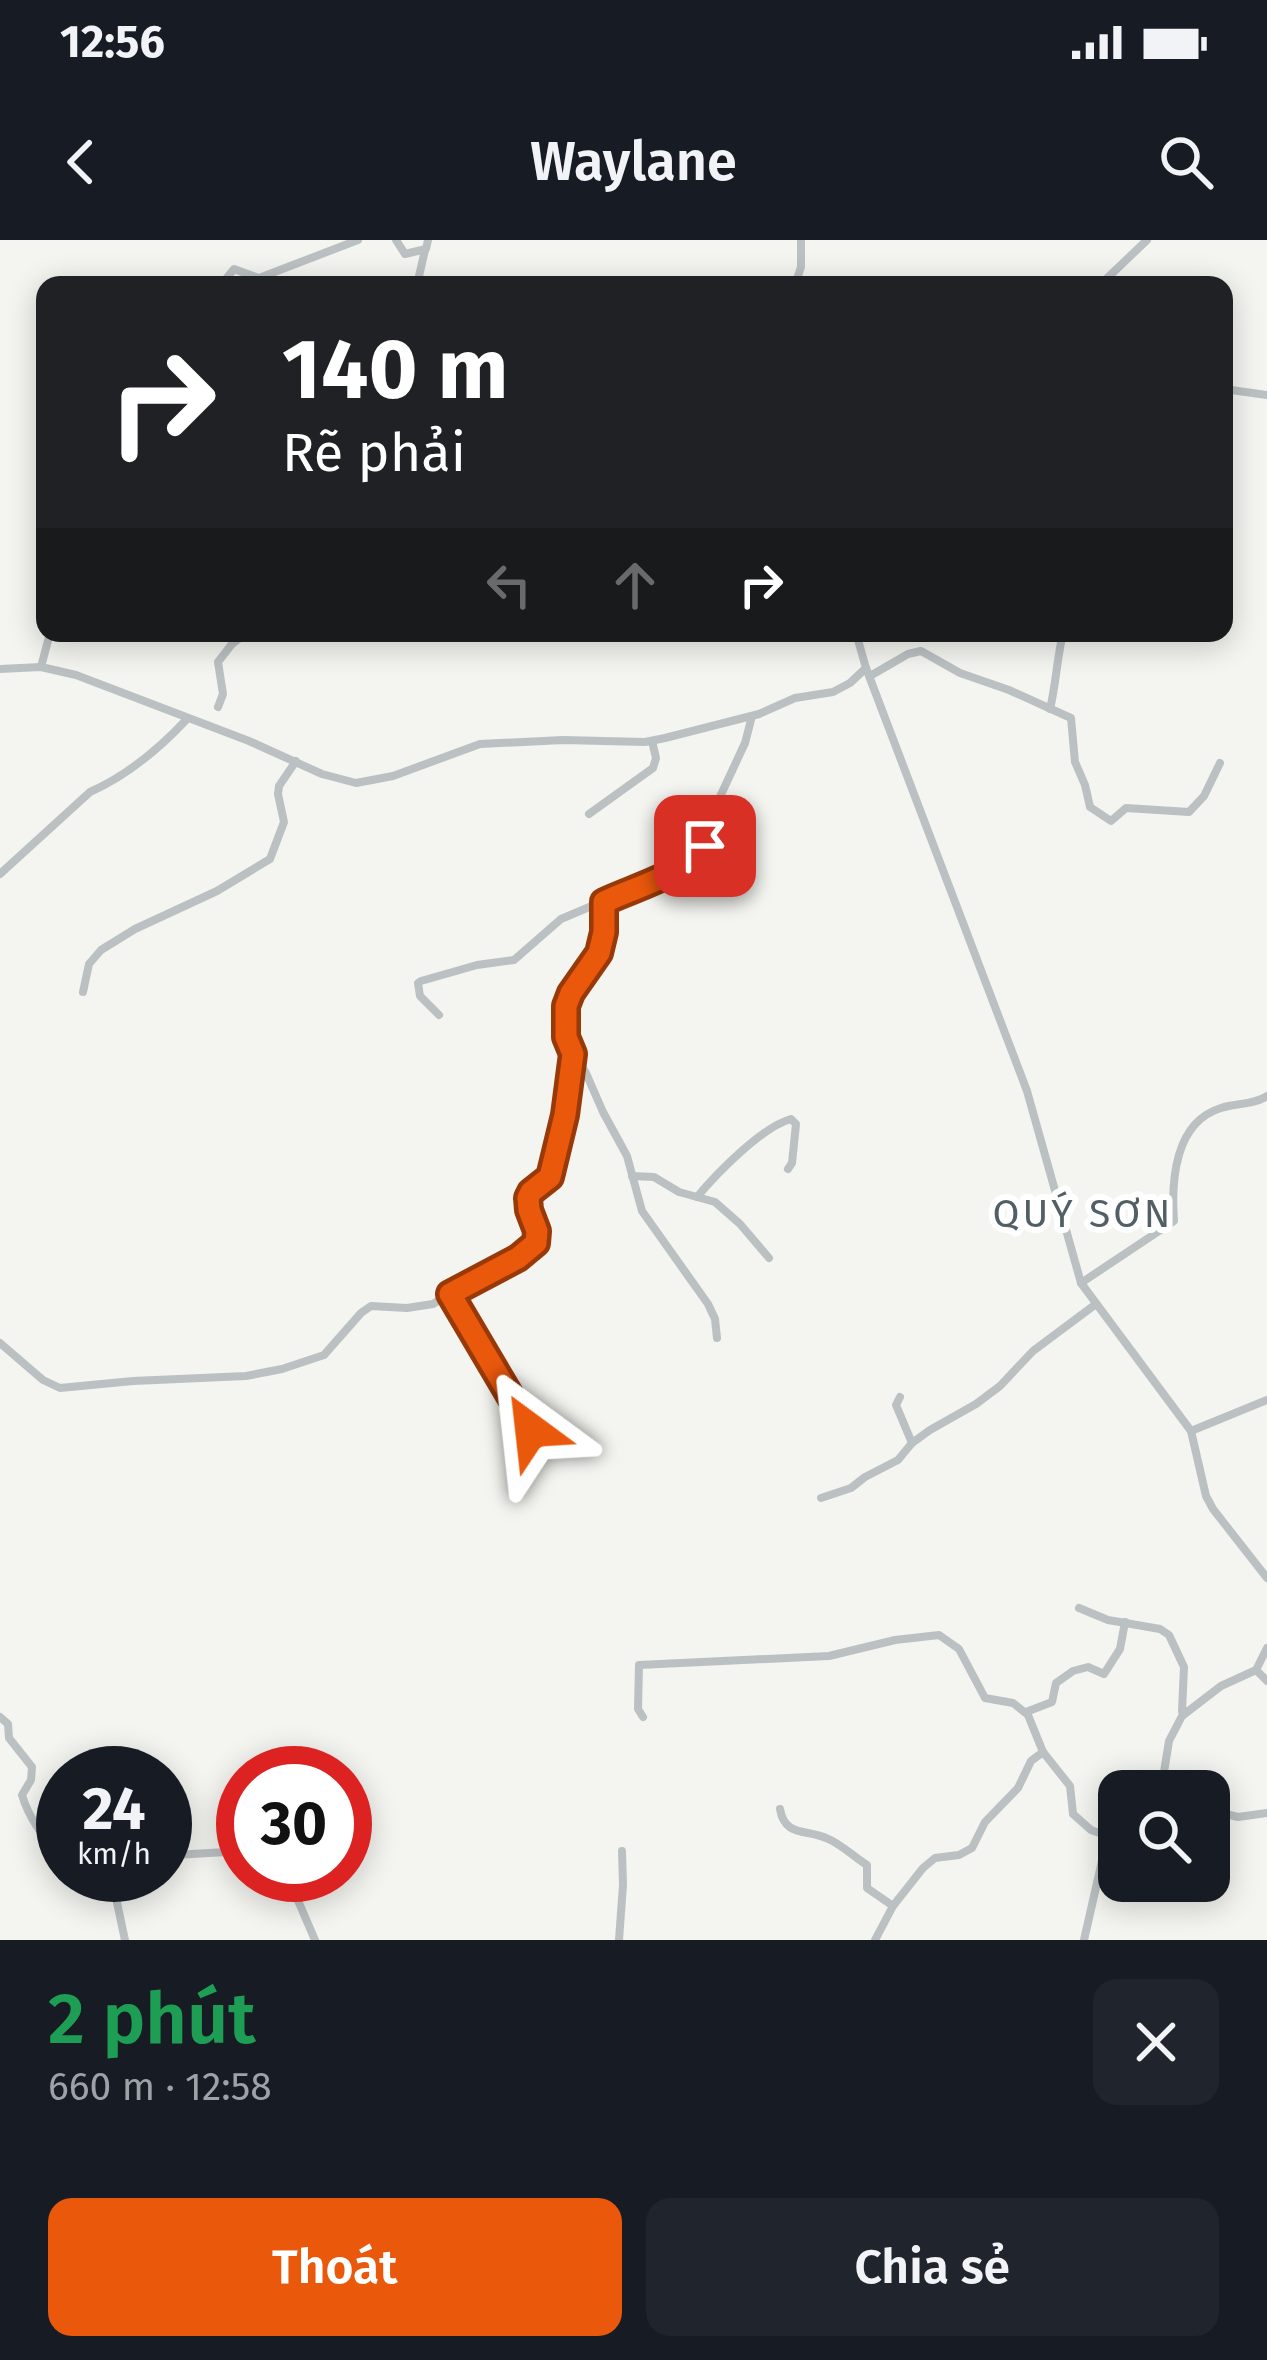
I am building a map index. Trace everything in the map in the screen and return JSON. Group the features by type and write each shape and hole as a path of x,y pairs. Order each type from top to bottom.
{"street":[{"path":"264,276 358,240"},
{"path":"396,240 405,254 427,244"},
{"path":"798,276 801,240"},
{"path":"1109,276 1147,240"},
{"path":"419,276 427,244"},
{"path":"1233,390 1267,395"},
{"path":"40,667 47,642"},
{"path":"218,707 223,694 218,662 235,642"},
{"path":"859,642 1027,1090 1081,1283 1191,1431 1206,1496 1267,1577"},
{"path":"1051,709 1061,642"},
{"path":"0,669 40,667 99,683 356,783 393,776 480,744 652,741 752,716 794,698 833,692 868,672 921,652 960,674 1071,718 1075,762 1090,807 1111,821 1126,808 1189,812 1204,796 1220,763"},
{"path":"439,1015 420,996 421,981 514,960 552,925 672,872 698,855 752,716"},
{"path":"0,874 90,792 149,754 187,719"},
{"path":"589,814 653,768 652,741"},
{"path":"83,992 89,964 101,950 270,860 284,822 279,786 296,761"},
{"path":"604,902 599,953 571,993 566,1037 624,1150 642,1211 711,1310 717,1338"},
{"path":"0,1343 43,1380 60,1388 246,1376 324,1354 371,1306 426,1306 450,1294 518,1258 536,1243 528,1198 552,1173 573,1054"},
{"path":"1081,1283 1174,1221 1177,1158 1198,1121 1214,1110 1267,1096"},
{"path":"697,1197 770,1127 791,1119 796,1124 788,1169"},
{"path":"632,1176 654,1177 679,1192 716,1202 769,1258"},
{"path":"450,1294 531,1430"},
{"path":"821,1498 851,1488 898,1460 912,1443 1000,1386 1033,1351 1096,1304"},
{"path":"900,1397 896,1406 912,1443"},
{"path":"1191,1431 1267,1400"},
{"path":"1078,1608 1169,1635 1184,1667 1182,1711 1188,1712"},
{"path":"1026,1712 1052,1702 1056,1683 1073,1671 1088,1667 1104,1674 1120,1649 1125,1622"},
{"path":"643,1717 638,1708 639,1665 830,1656 939,1635 959,1649 986,1698 1013,1703 1026,1712 1043,1752 1070,1786 1072,1814 1098,1832"},
{"path":"1165,1770 1173,1730 1188,1712 1221,1686 1256,1670 1267,1648"},
{"path":"1256,1670 1267,1681"},
{"path":"0,1717 8,1724 9,1738 32,1767 22,1796 36,1823"},
{"path":"875,1940 893,1906 930,1862 971,1849 985,1822 1018,1788 1031,1762 1043,1752"},
{"path":"780,1809 782,1820 793,1829 828,1838 867,1864 867,1888 893,1906"},
{"path":"1230,1815 1267,1813"},
{"path":"619,1940 622,1851"},
{"path":"1084,1940 1098,1879"},
{"path":"116,1902 124,1940"},
{"path":"299,1902 315,1940"}],"district":[{"name":"QUÝ SƠN","path":"1083,1214"}],"route":[{"path":"531,1430 450,1294 518,1258 538,1239 528,1198 550,1177 573,1054 566,1037 566,1006 599,953 604,902 672,872 705,846"}]}
